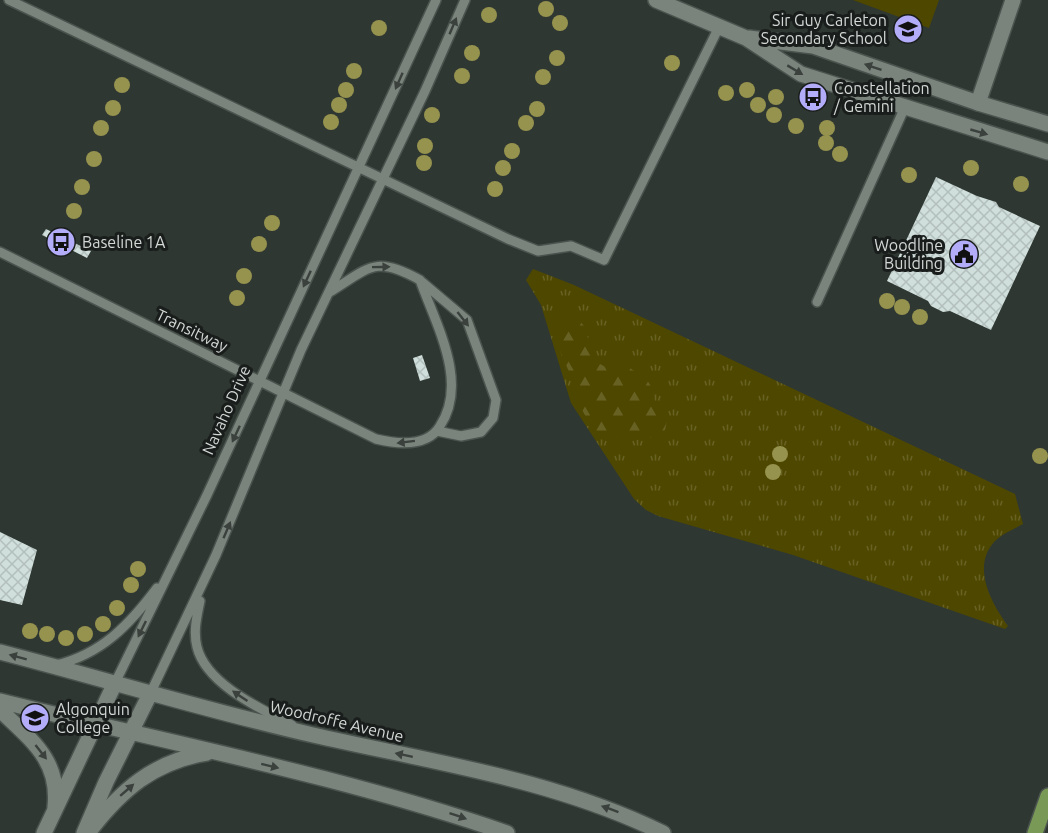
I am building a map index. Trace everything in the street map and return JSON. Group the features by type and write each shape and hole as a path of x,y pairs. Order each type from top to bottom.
{"main road":[{"path":"656,0 746,38 801,74 1048,152"},
{"path":"978,103 1013,0"},
{"path":"746,38 813,46 978,103 1048,124"},
{"name":"Woodroffe Avenue","path":"0,652 310,735 556,789 632,817 663,833"},
{"name":"Navaho Drive","path":"44,833 94,723 115,683"},
{"path":"86,833 130,732 151,692"},
{"path":"0,701 439,809 507,833"},
{"path":"0,710 34,743 49,764 56,781 55,807"},
{"path":"86,833 111,804 146,775 165,763 213,752"},
{"path":"1035,833 1048,796"}],"lane":[{"path":"9,0 382,181 538,251 571,246 604,261 719,27"},
{"name":"Navaho Drive","path":"115,683 170,572 360,169 435,0"},
{"path":"151,692 204,584 283,393 465,0"},
{"path":"817,302 905,107"},
{"name":"Transitway","path":"0,252 376,438 397,444 426,438 437,431 461,436 481,432 493,418 496,400 467,320 420,280 399,268 384,265 371,266 330,292"},
{"path":"420,280 452,381 450,412 437,431"},
{"path":"52,666 86,655 110,640 141,609 170,572"},
{"path":"204,584 195,624 197,646 201,658 225,685 241,697 310,735"}],"green space":[{"path":"853,0 939,0 929,28"},
{"path":"533,269 574,285 1015,494 1023,524 995,541 988,551 984,573 990,596 1008,626 1005,629 793,555 658,516 646,510 634,499 571,403 541,305 526,280"},
{"path":"565,312 584,326 589,349 594,359 606,367 620,361 647,380 652,388 657,412 667,421 665,430 655,436 637,440 620,438 593,430 573,393 570,374 560,351 557,315"}],"building":[{"name":"Woodline Building","path":"936,177 996,202 999,207 1040,226 991,330 950,311 943,312 931,306 928,301 887,281"},
{"path":"46,229 91,251 87,258 42,235"},
{"path":"422,355 430,378 420,381 413,358"},
{"path":"0,532 37,550 22,605 0,600"}],"place":[{"name":"Sir Guy Carleton Secondary School","path":"908,29"},
{"name":"Constellation / Gemini","path":"813,97"},
{"name":"Baseline 1A","path":"61,242"},
{"name":"Woodline Building","path":"964,254"},
{"name":"Algonquin College","path":"35,718"}]}
